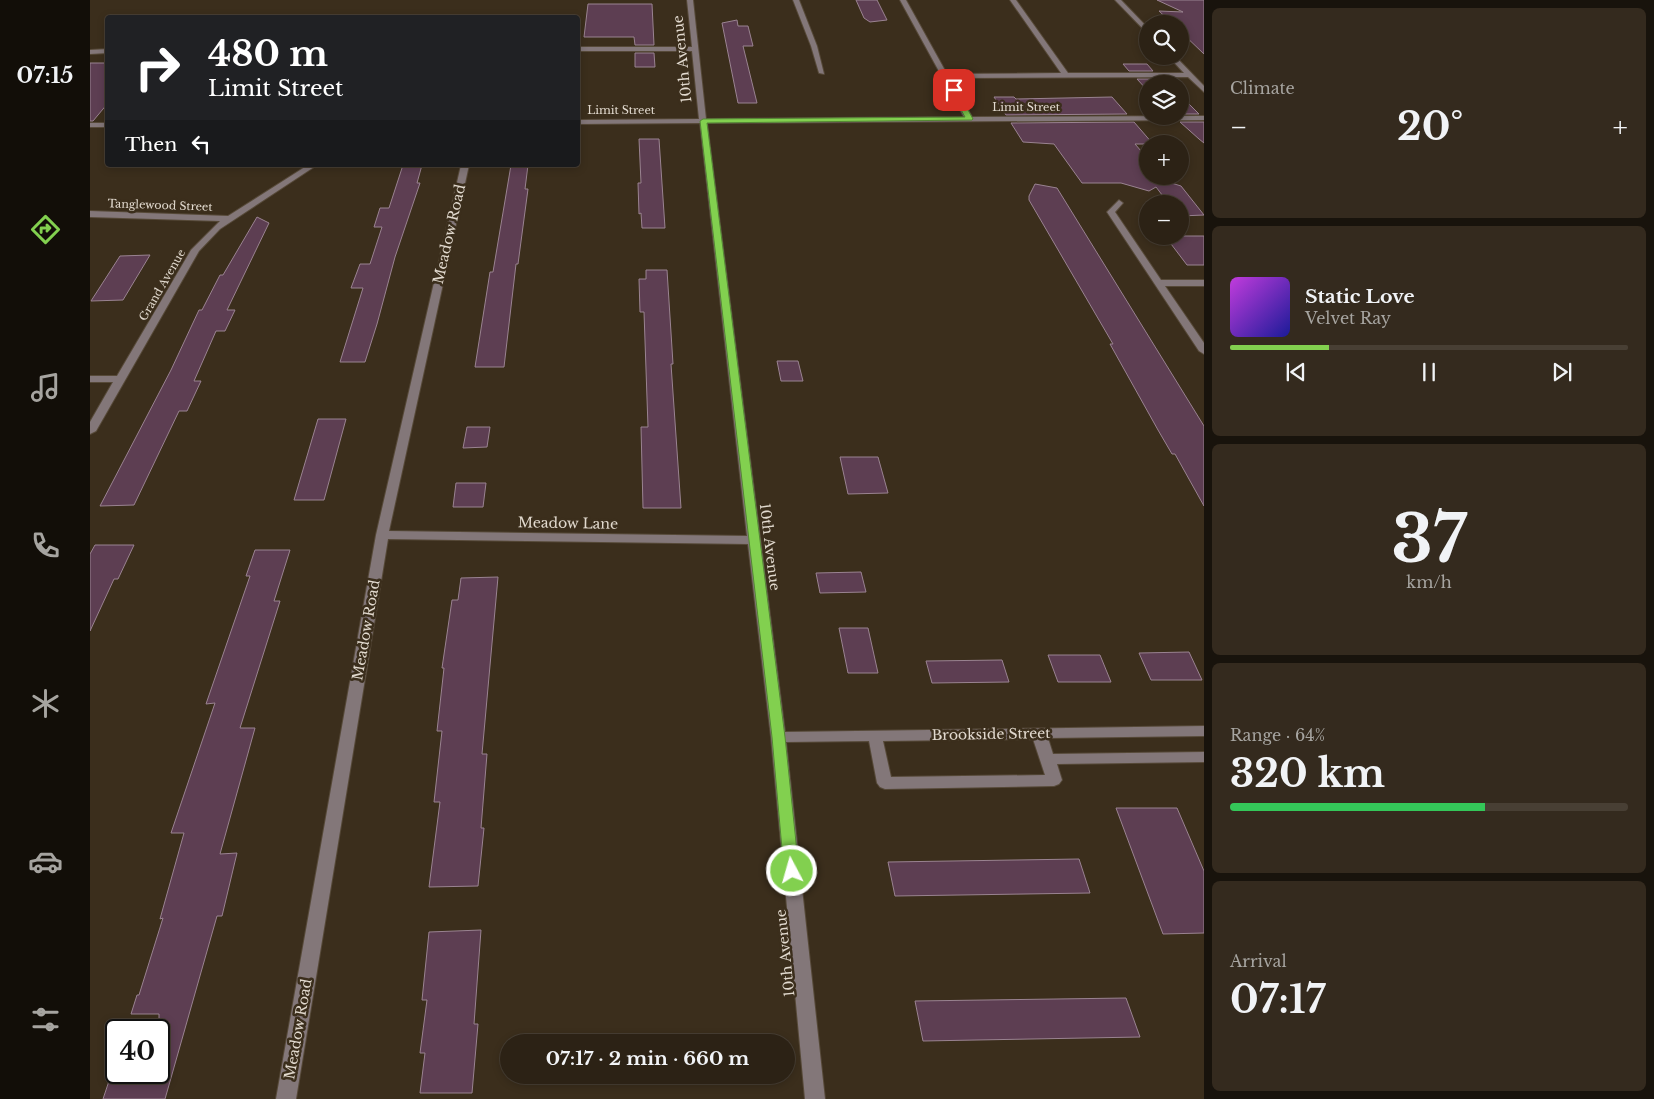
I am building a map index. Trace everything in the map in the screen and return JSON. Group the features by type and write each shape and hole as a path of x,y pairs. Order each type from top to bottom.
{"street":[{"name":"10th Avenue","path":"690,0 778,737 815,1099"},
{"path":"796,0 814,46 822,73"},
{"path":"903,0 970,119"},
{"path":"1013,0 1066,75"},
{"path":"1118,0 1139,22"},
{"path":"580,49 695,49"},
{"path":"90,52 105,52"},
{"path":"1180,65 1204,90"},
{"path":"946,76 1139,75"},
{"name":"Limit Street","path":"580,122 1204,118"},
{"path":"90,125 105,125"},
{"name":"Grand Avenue","path":"90,431 194,250 217,226 310,167"},
{"name":"Meadow Road","path":"286,1099 382,535 465,167"},
{"path":"1119,203 1111,212 1204,351"},
{"name":"Tanglewood Street","path":"90,214 228,220"},
{"path":"1159,284 1204,283"},
{"path":"90,379 121,379"},
{"name":"Meadow Lane","path":"382,535 754,540"},
{"name":"Brookside Street","path":"778,737 1204,731"},
{"path":"876,736 885,782 1054,780 1039,733"},
{"path":"1047,758 1204,757"}],"building":[{"path":"856,0 877,0 887,20 870,22 864,18"},
{"path":"1157,0 1204,0 1204,54 1189,40 1189,15 1163,15 1159,11 1183,12"},
{"path":"588,4 652,4 654,45 635,45 634,37 584,37"},
{"path":"737,20 738,26 748,26 753,46 743,46 757,103 738,103 722,23"},
{"path":"635,53 654,53 655,67 635,67"},
{"path":"90,63 105,63 105,107 93,121 90,121"},
{"path":"1123,64 1148,65 1153,71 1129,71"},
{"path":"994,97 1014,97 1016,99 1112,97 1127,114 1006,115"},
{"path":"1189,104 1199,114 1189,114"},
{"path":"1134,122 1145,135 1139,135 1139,144 1135,144 1139,149 1139,185 1178,185 1181,186 1188,195 1162,195 1156,187 1149,191 1121,183 1082,183 1054,144 1023,142 1011,123"},
{"path":"1189,122 1204,122 1204,143 1183,125 1189,125"},
{"path":"639,139 659,139 665,228 642,228 641,213 639,214 638,183 641,183"},
{"path":"402,167 421,167 417,183 420,183 395,257 365,362 340,362 363,288 351,288 360,264 370,264 382,227 374,227 380,208 389,208"},
{"path":"511,167 528,167 525,189 528,189 518,264 516,264 504,367 475,367 490,272 493,272"},
{"path":"1035,184 1057,188 1204,426 1204,506 1175,454 1172,454 1158,430 1110,344 1113,344 1029,200"},
{"path":"1189,196 1204,215 1189,216"},
{"path":"257,217 269,223 227,310 235,310 225,331 216,331 194,381 201,381 187,411 179,411 134,505 100,506 171,370 199,310 202,310 220,275 223,275"},
{"path":"1189,236 1204,236 1204,265 1187,265 1172,245 1189,245"},
{"path":"150,255 123,300 91,301 120,256"},
{"path":"646,270 667,270 673,364 671,364 681,508 643,508 641,427 648,427 644,312 640,312 639,279 646,279"},
{"path":"777,361 798,361 803,381 781,381"},
{"path":"318,419 346,419 324,500 294,500"},
{"path":"467,427 490,427 487,447 463,448"},
{"path":"840,457 878,457 888,493 848,494"},
{"path":"456,483 486,483 483,507 453,507"},
{"path":"95,545 134,545 118,579 114,579 90,631 90,554"},
{"path":"255,550 290,550 274,601 280,601 240,728 255,728 220,854 237,853 222,916 217,916 170,1081 170,1019 159,1019 159,1014 131,1014 137,995 139,995 163,918 160,919 184,833 171,833 215,703 206,704 250,576 246,576"},
{"path":"861,572 866,592 820,593 816,573"},
{"path":"498,577 482,754 487,754 481,828 484,828 478,886 429,887 440,802 434,802 442,731 437,731 444,668 442,668 452,600 458,600 461,578"},
{"path":"839,628 868,628 878,673 848,673"},
{"path":"1189,652 1202,680 1151,680 1139,653"},
{"path":"1048,655 1100,655 1111,682 1058,682"},
{"path":"1002,660 1009,682 932,683 926,661"},
{"path":"1116,808 1177,808 1204,871 1204,933 1163,934"},
{"path":"1079,859 1090,893 895,896 888,862"},
{"path":"481,930 474,1024 478,1024 472,1093 420,1093 425,1053 420,1053 427,1000 422,1000 429,932"},
{"path":"1126,998 1140,1037 923,1041 915,1001"},
{"path":"108,1084 169,1084 165,1099 103,1099"}],"route":[{"path":"792,871 778,737 703,121 970,119 954,90"}]}
